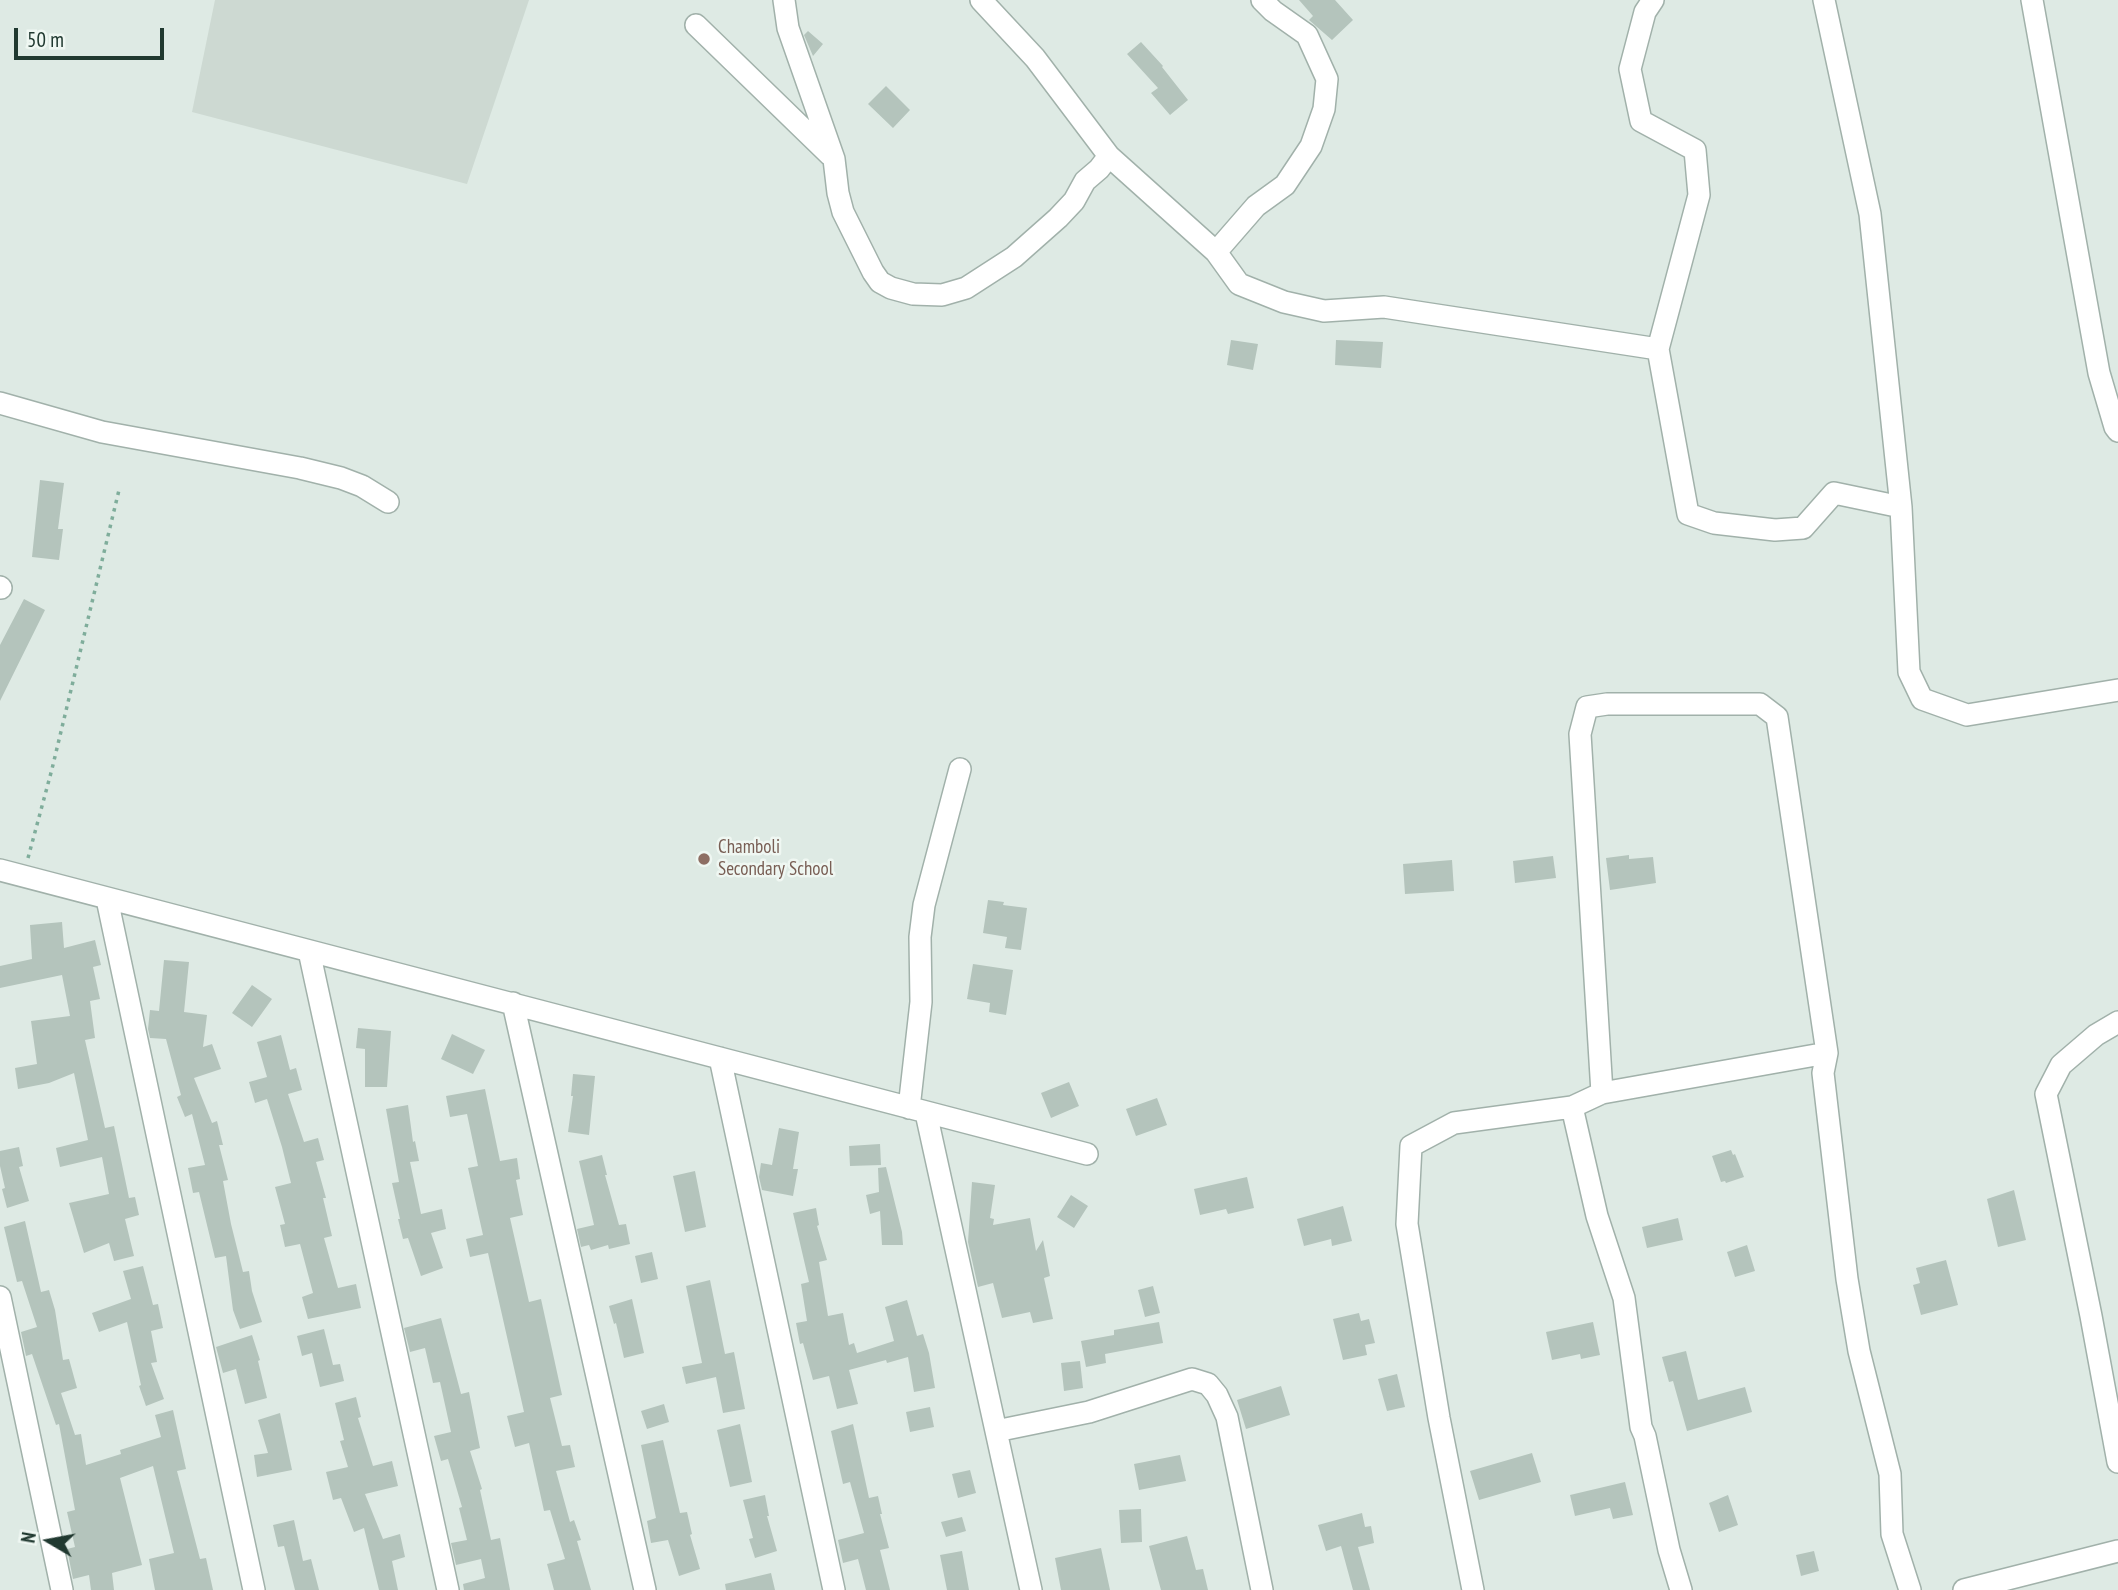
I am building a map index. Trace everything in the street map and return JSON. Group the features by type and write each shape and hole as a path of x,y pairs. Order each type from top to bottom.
{"street":[{"path":"784,0 788,28 834,159 843,212 880,282 913,294 942,295 966,288 1013,257 1058,218 1074,201 1085,181 1100,169 1110,156"},
{"path":"981,0 1035,58 1110,156 1216,252 1239,284 1324,311 1384,307 1658,349"},
{"path":"1216,252 1256,206 1285,185 1311,146 1324,109 1327,79 1307,35 1262,0"},
{"path":"1653,0 1645,12 1630,69 1641,121 1695,150 1699,195 1658,349 1688,514 1714,523 1775,530 1803,528 1834,493 1900,507"},
{"path":"1824,0 1870,214 1900,507 1909,672 1922,699 1967,715 2118,690"},
{"path":"2032,0 2099,373 2118,431"},
{"path":"696,25 834,159"},
{"path":"0,403 102,432 341,478 362,485 388,502"},
{"path":"1602,1093 1580,734 1587,707 1607,704 1760,704 1777,717 1827,1053 1823,1073 1847,1279 1859,1351 1890,1474 1892,1534 1910,1590"},
{"path":"960,769 924,905 920,937 921,1002 917,1110 996,1431 1031,1590"},
{"path":"0,870 1087,1154"},
{"path":"107,899 254,1590"},
{"path":"309,951 448,1590"},
{"path":"513,1003 645,1590"},
{"path":"2118,1022 2096,1035 2061,1065 2046,1094 2113,1404 2118,1462"},
{"path":"1472,1590 1439,1418 1407,1224 1411,1146 1454,1123 1572,1107 1602,1093 1827,1053"},
{"path":"720,1058 834,1590"},
{"path":"1572,1107 1597,1216 1624,1298 1641,1427 1646,1436 1669,1550 1681,1590"},
{"path":"0,1297 62,1590"},
{"path":"996,1431 1089,1412 1192,1379 1208,1384 1217,1395 1227,1417 1262,1590"},
{"path":"1964,1590 2118,1551"}],"path":[{"path":"23,876 52,769 119,490"}],"shaded area":[{"path":"215,0 529,0 467,184 192,112"}],"building":[{"path":"1299,0 1335,0 1353,20 1332,40 1309,20 1313,16"},
{"path":"808,31 823,44 813,56 804,35"},
{"path":"1141,42 1188,100 1170,115 1151,93 1158,88 1127,54"},
{"path":"886,86 910,110 893,128 868,104"},
{"path":"1231,340 1258,344 1253,370 1227,365"},
{"path":"1336,340 1383,342 1381,368 1335,365"},
{"path":"40,480 64,483 58,529 63,529 59,560 32,557"},
{"path":"24,599 45,610 0,701 0,645"},
{"path":"1629,855 1629,859 1653,857 1656,883 1610,890 1606,858"},
{"path":"1553,856 1556,878 1515,883 1513,861"},
{"path":"1452,860 1454,891 1405,894 1403,864"},
{"path":"988,900 1027,908 1021,950 1005,948 1007,937 983,933"},
{"path":"62,922 64,948 95,940 101,965 93,967 100,999 90,1001 95,1038 85,1040 105,1128 114,1126 129,1198 135,1197 139,1215 125,1219 134,1256 114,1261 109,1243 84,1253 69,1203 109,1194 102,1157 60,1167 56,1148 88,1140 74,1073 49,1083 18,1089 15,1068 37,1064 31,1021 70,1016 62,975 0,988 0,966 32,959 30,925"},
{"path":"164,960 189,962 184,1012 207,1015 203,1047 212,1044 221,1069 194,1078 212,1123 217,1121 223,1145 219,1145 228,1180 223,1181 231,1224 243,1272 249,1271 262,1322 240,1329 233,1310 226,1256 215,1258 199,1192 193,1193 188,1168 205,1165 192,1114 185,1117 177,1097 181,1095 166,1039 150,1038 148,1029 150,1010 159,1011"},
{"path":"973,964 1013,970 1006,1015 989,1012 990,1003 967,999"},
{"path":"252,985 272,999 252,1027 232,1013"},
{"path":"358,1028 391,1031 387,1087 365,1087 365,1049 356,1048"},
{"path":"452,1034 485,1050 473,1074 441,1059"},
{"path":"281,1035 290,1070 296,1068 302,1090 288,1094 304,1142 318,1138 324,1160 316,1162 326,1198 323,1198 332,1236 324,1238 338,1288 356,1284 361,1308 308,1319 302,1297 313,1293 300,1244 285,1247 280,1225 285,1224 275,1187 291,1183 267,1099 255,1103 249,1082 267,1077 257,1042"},
{"path":"573,1074 595,1076 589,1135 568,1132"},
{"path":"1069,1082 1079,1106 1051,1118 1041,1093"},
{"path":"485,1089 500,1161 517,1158 520,1179 516,1180 523,1215 510,1218 529,1302 541,1299 562,1395 550,1398 562,1446 570,1445 575,1467 556,1471 570,1522 574,1520 581,1540 577,1541 591,1590 554,1590 547,1564 565,1559 550,1510 544,1511 529,1443 515,1447 507,1416 524,1412 488,1253 470,1257 466,1239 483,1235 468,1168 478,1166 467,1114 450,1117 446,1096"},
{"path":"1157,1098 1167,1125 1136,1136 1126,1109"},
{"path":"408,1105 413,1142 415,1141 419,1161 410,1162 421,1214 442,1209 446,1229 431,1233 443,1268 421,1276 408,1238 403,1239 398,1219 392,1183 399,1182 386,1109"},
{"path":"779,1128 799,1132 793,1169 798,1169 793,1196 762,1190 759,1177 761,1163 772,1165"},
{"path":"880,1144 881,1165 850,1166 849,1146"},
{"path":"19,1147 23,1166 19,1167 29,1201 7,1208 2,1189 5,1188 0,1151"},
{"path":"1731,1150 1744,1177 1721,1182 1712,1156"},
{"path":"602,1155 619,1225 626,1224 630,1244 609,1249 608,1245 591,1250 589,1245 581,1247 577,1229 594,1225 579,1161"},
{"path":"886,1167 903,1245 882,1245 880,1211 870,1214 866,1195 879,1192 878,1168"},
{"path":"695,1171 706,1227 685,1232 673,1176"},
{"path":"1247,1177 1254,1208 1228,1214 1226,1209 1200,1215 1194,1189"},
{"path":"972,1182 995,1185 990,1218 994,1219 993,1225 1030,1218 1036,1251 1043,1240 1050,1276 1044,1278 1053,1319 1033,1323 1030,1312 1002,1318 993,1283 978,1287 968,1242"},
{"path":"2014,1190 2026,1240 1998,1247 1987,1199"},
{"path":"1071,1195 1088,1206 1074,1228 1057,1217"},
{"path":"1343,1206 1352,1241 1332,1246 1331,1239 1304,1246 1297,1219"},
{"path":"816,1208 817,1226 827,1260 819,1262 828,1316 843,1313 849,1345 854,1343 857,1353 894,1341 885,1307 907,1300 917,1336 923,1334 935,1388 914,1392 908,1357 849,1370 858,1404 837,1409 829,1376 813,1380 803,1343 800,1344 796,1323 807,1321 801,1284 809,1282 793,1213"},
{"path":"1678,1218 1683,1240 1647,1248 1642,1227"},
{"path":"25,1221 41,1292 49,1290 63,1360 69,1359 77,1388 61,1393 75,1435 81,1434 86,1465 121,1454 120,1450 161,1437 155,1415 173,1410 186,1469 177,1471 200,1559 206,1558 213,1590 155,1590 149,1559 174,1553 153,1466 120,1478 142,1565 112,1573 114,1590 91,1590 89,1575 73,1579 67,1549 75,1547 67,1512 75,1510 59,1424 56,1425 32,1354 26,1356 21,1332 37,1327 22,1281 17,1282 4,1227"},
{"path":"1747,1245 1755,1271 1735,1277 1727,1252"},
{"path":"652,1252 658,1279 641,1283 635,1256"},
{"path":"1946,1260 1958,1305 1921,1315 1913,1285 1920,1283 1916,1268"},
{"path":"143,1266 153,1305 158,1304 163,1328 151,1331 157,1362 151,1363 164,1399 146,1406 139,1386 141,1385 127,1322 99,1332 92,1313 131,1299 123,1271"},
{"path":"710,1280 725,1354 734,1352 745,1409 723,1413 716,1377 686,1384 682,1367 702,1363 686,1286"},
{"path":"1153,1286 1160,1313 1145,1317 1138,1290"},
{"path":"632,1299 644,1353 624,1358 609,1306"},
{"path":"1359,1313 1361,1321 1369,1319 1375,1343 1365,1345 1367,1355 1343,1360 1333,1319"},
{"path":"441,1318 461,1394 469,1392 480,1448 470,1451 482,1489 480,1490 491,1540 500,1538 510,1590 464,1590 463,1584 485,1578 481,1559 456,1565 451,1543 467,1540 459,1508 462,1507 448,1459 441,1461 434,1436 451,1432 440,1382 433,1383 425,1348 410,1352 404,1328"},
{"path":"1159,1322 1163,1343 1105,1354 1106,1363 1086,1367 1081,1341 1114,1335 1114,1330"},
{"path":"1593,1322 1600,1355 1581,1359 1580,1354 1552,1360 1546,1332"},
{"path":"324,1329 333,1365 340,1364 344,1381 320,1387 312,1353 302,1356 297,1336"},
{"path":"252,1335 267,1398 245,1404 236,1369 223,1373 216,1347"},
{"path":"1686,1351 1698,1400 1745,1387 1752,1412 1687,1431 1673,1381 1669,1382 1662,1357"},
{"path":"1080,1361 1083,1388 1064,1391 1061,1363"},
{"path":"1397,1374 1405,1407 1387,1411 1378,1379"},
{"path":"1281,1386 1290,1415 1246,1429 1237,1400"},
{"path":"356,1397 361,1417 358,1418 373,1466 392,1461 398,1486 365,1494 383,1539 400,1534 405,1557 392,1561 398,1590 379,1590 364,1528 354,1532 341,1498 333,1500 326,1472 348,1467 340,1441 344,1440 335,1403"},
{"path":"664,1404 669,1422 647,1429 641,1411"},
{"path":"930,1407 934,1427 910,1432 906,1412"},
{"path":"280,1413 292,1470 257,1477 254,1455 268,1453 258,1420"},
{"path":"740,1424 752,1482 730,1487 717,1430"},
{"path":"853,1424 869,1498 878,1496 889,1548 880,1550 890,1590 866,1590 858,1559 843,1563 838,1540 864,1533 850,1482 843,1484 831,1431"},
{"path":"663,1440 680,1513 687,1512 692,1534 690,1535 700,1569 679,1576 668,1540 651,1543 647,1521 656,1518 641,1445"},
{"path":"1532,1453 1541,1482 1479,1500 1470,1471"},
{"path":"1180,1455 1186,1481 1139,1490 1134,1464"},
{"path":"970,1470 976,1493 958,1498 952,1474"},
{"path":"1625,1482 1633,1515 1613,1519 1610,1508 1575,1516 1570,1495"},
{"path":"765,1495 767,1516 777,1551 755,1558 743,1500"},
{"path":"1728,1495 1738,1525 1719,1532 1709,1503"},
{"path":"1141,1509 1142,1542 1121,1543 1119,1510"},
{"path":"1362,1513 1365,1527 1371,1526 1374,1543 1358,1547 1370,1590 1353,1590 1341,1546 1326,1551 1318,1525"},
{"path":"962,1517 966,1531 946,1537 941,1522"},
{"path":"294,1520 303,1561 311,1559 319,1590 295,1590 284,1546 278,1547 273,1525"},
{"path":"1187,1536 1196,1570 1203,1569 1208,1590 1161,1590 1149,1546"},
{"path":"1101,1548 1110,1590 1061,1590 1055,1558"},
{"path":"962,1551 969,1590 947,1590 940,1555"},
{"path":"1814,1551 1819,1571 1801,1576 1796,1555"},
{"path":"771,1573 775,1590 726,1590 725,1584"}],"place":[{"name":"Chamboli Secondary School","path":"704,859"}]}
